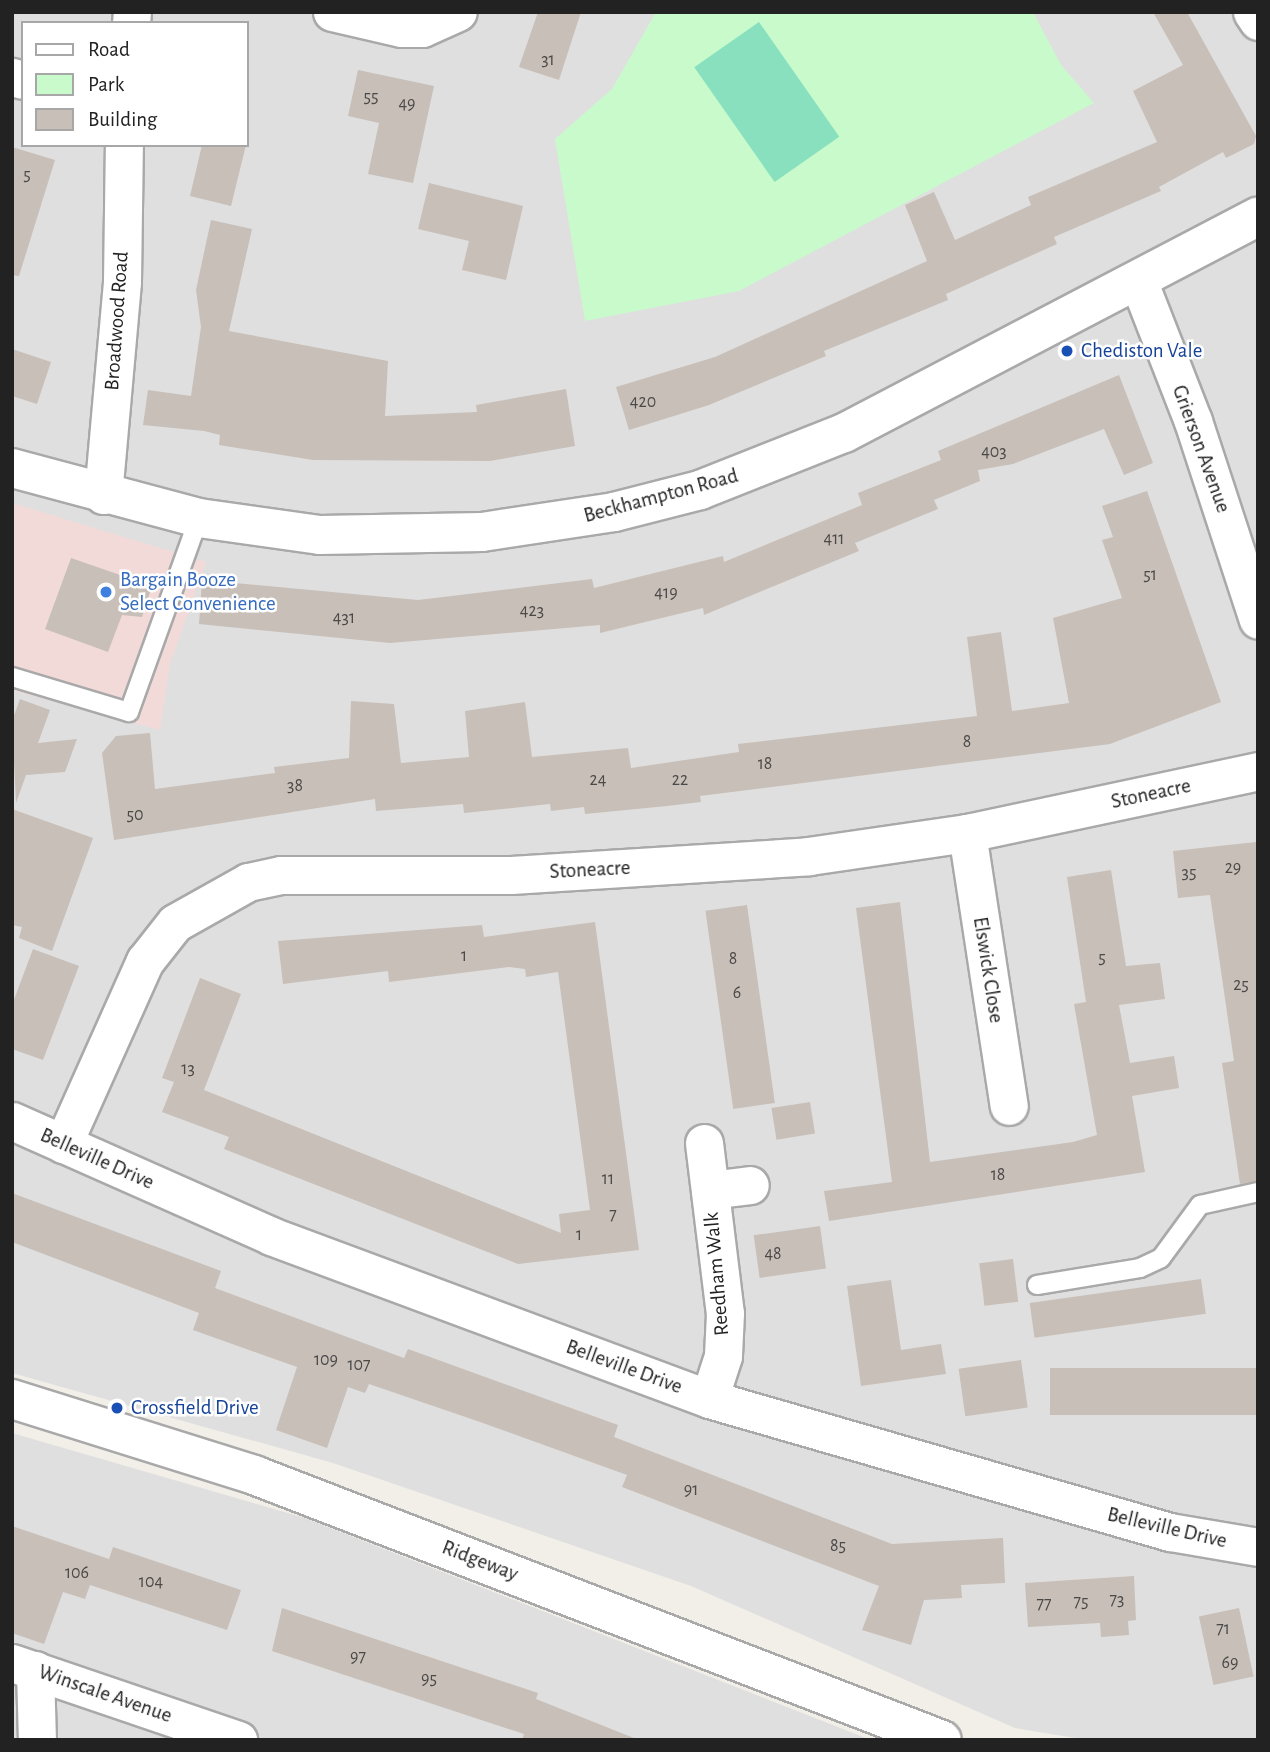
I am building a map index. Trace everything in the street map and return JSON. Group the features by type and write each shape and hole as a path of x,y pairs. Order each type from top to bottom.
{"street":[{"path":"332,12 401,28 422,28 458,12"},
{"path":"1252,12 1258,21"},
{"name":"Broadwood Road","path":"103,495 122,281 124,147"},
{"name":"Beckhampton Road","path":"12,468 103,495 199,518 320,535 401,537 548,525 614,512 700,490 844,433 1258,217"},
{"name":"Grierson Avenue","path":"1138,280 1193,421 1258,620"},
{"name":"Stoneacre","path":"63,1144 145,961 175,923 248,882 281,874 511,875 809,856 967,833 1258,771"},
{"name":"Elswick Close","path":"967,833 1009,1106"},
{"name":"Belleville Drive","path":"12,1121 271,1236 709,1399 1170,1532 1258,1547"},
{"name":"Reedham Walk","path":"704,1143 725,1313 723,1356 709,1399"},
{"name":"Reedham Walk","path":"710,1190 750,1185"},
{"name":"Ridgeway","path":"12,1399 254,1475 942,1740"},
{"path":"24,1667 37,1740"},
{"name":"Winscale Avenue","path":"24,1667 238,1740"}],"lane":[{"path":"12,677 129,712 199,518"},
{"path":"1037,1285 1140,1268 1161,1258 1200,1205 1258,1192"}],"shaded area":[{"path":"12,12 1258,12 1258,1740 1087,1740 1015,1728 691,1586 333,1463 12,1373"},
{"path":"12,503 206,562 170,664 160,730 12,690"},
{"path":"12,1433 305,1518 871,1740 12,1740"}],"green space":[{"path":"656,12 1033,12 1061,65 1094,103 739,291 585,321 555,139 612,89"},
{"path":"759,22 839,137 775,182 694,67"}],"building":[{"path":"538,12 581,12 559,80 519,67"},
{"path":"1153,12 1187,12 1256,136 1254,144 1226,158 1223,152 1159,187 1161,191 1054,237 1057,244 946,294 948,300 824,351 826,356 709,405 629,430 616,387 715,357 927,261 905,205 934,192 955,240 1031,205 1028,197 1157,142 1133,91 1183,65"},
{"path":"358,70 434,86 413,183 368,174 379,123 348,116"},
{"path":"12,147 55,160 19,276 12,275"},
{"path":"202,147 246,147 231,206 190,196"},
{"path":"429,183 523,206 506,280 462,270 469,241 418,229"},
{"path":"211,220 252,229 229,331 388,361 385,416 477,412 476,405 566,389 575,446 490,461 313,460 219,445 220,435 204,431 143,425 148,390 191,396 201,327 196,290"},
{"path":"12,349 51,362 37,404 12,396"},
{"path":"1119,375 1153,463 1124,475 1104,429 1013,464 978,470 980,481 934,500 938,509 855,543 859,551 704,615 703,608 600,633 600,625 390,643 199,624 202,580 418,600 592,579 594,588 723,556 724,562 862,505 858,493 941,460 938,451"},
{"path":"1147,491 1221,702 1110,744 700,796 701,802 585,814 584,807 551,811 550,804 464,813 463,804 376,811 375,799 114,840 102,753 116,736 150,733 155,789 275,773 274,767 349,758 351,701 394,704 401,763 469,757 465,711 525,702 532,757 628,748 631,768 739,752 738,744 977,716 967,637 1001,632 1012,711 1069,703 1053,618 1122,598 1102,540 1113,537 1102,506"},
{"path":"71,558 152,586 142,617 122,615 108,652 45,629"},
{"path":"20,699 50,710 38,743 77,739 65,772 26,775 16,803 12,721"},
{"path":"12,809 93,838 52,951 19,938 22,927 12,925"},
{"path":"1256,842 1258,1181 1240,1184 1222,1063 1234,1061 1210,895 1178,898 1173,851"},
{"path":"1111,870 1126,966 1160,963 1165,999 1119,1005 1130,1063 1174,1056 1179,1088 1132,1096 1145,1172 829,1221 824,1191 892,1182 856,908 900,902 930,1162 1073,1142 1097,1135 1074,1004 1086,1002 1067,877"},
{"path":"747,905 775,1103 733,1109 705,911"},
{"path":"595,922 639,1250 518,1264 224,1149 229,1137 162,1112 174,1082 162,1078 200,978 241,994 204,1090 561,1233 559,1214 590,1210 558,972 526,977 525,969 509,967 389,982 388,971 283,984 278,941 482,925 484,937"},
{"path":"33,949 79,966 43,1060 12,1049 12,1005"},
{"path":"810,1102 815,1134 776,1140 771,1108"},
{"path":"12,1193 221,1271 215,1288 404,1358 408,1349 618,1425 614,1437 892,1544 1003,1538 1005,1583 961,1585 962,1598 924,1600 911,1645 862,1630 879,1586 622,1487 627,1475 369,1384 365,1393 348,1387 327,1448 276,1430 297,1367 193,1330 199,1313 12,1242"},
{"path":"820,1226 826,1269 760,1278 754,1235"},
{"path":"1013,1259 1018,1302 984,1306 979,1263"},
{"path":"1201,1279 1206,1314 1035,1338 1030,1303"},
{"path":"891,1280 901,1350 941,1344 946,1374 861,1386 847,1286"},
{"path":"1021,1360 1028,1408 965,1416 959,1369"},
{"path":"1050,1368 1258,1368 1258,1415 1050,1415"},
{"path":"12,1526 109,1559 113,1547 241,1590 227,1630 90,1585 85,1599 63,1592 44,1644 12,1633"},
{"path":"1134,1576 1136,1620 1128,1621 1129,1635 1101,1637 1100,1623 1028,1627 1025,1583"},
{"path":"282,1608 538,1693 536,1699 639,1740 522,1740 524,1734 272,1651"},
{"path":"1239,1608 1254,1676 1213,1685 1199,1617"}],"place":[{"name":"Chediston Vale","path":"1067,351"},
{"name":"Bargain Booze Select Convenience","path":"106,592"},
{"name":"Crossfield Drive","path":"117,1408"}]}
